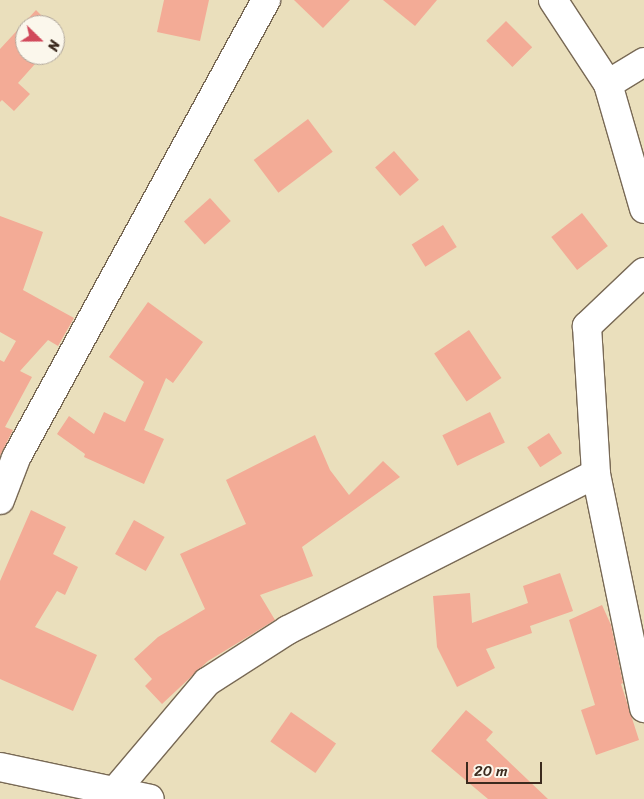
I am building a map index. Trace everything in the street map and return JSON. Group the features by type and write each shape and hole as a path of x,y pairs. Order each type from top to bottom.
{"street":[{"path":"0,500 16,458 266,0"},
{"path":"553,0 608,84 644,209"},
{"path":"608,84 644,62"},
{"path":"644,272 587,326 596,474 644,708"},
{"path":"114,792 207,682 288,630 596,474"},
{"path":"0,767 150,799"}],"building":[{"path":"164,0 209,0 200,41 157,32"},
{"path":"294,0 350,0 323,28"},
{"path":"383,0 437,0 415,26"},
{"path":"36,10 41,15 31,15"},
{"path":"506,21 532,47 512,67 486,41"},
{"path":"15,33 15,65 34,65 18,83 30,94 14,111 2,100 0,102 0,49"},
{"path":"308,119 333,152 278,193 254,160"},
{"path":"394,151 419,180 400,196 375,167"},
{"path":"210,198 231,221 205,244 184,221"},
{"path":"582,213 608,246 577,270 551,237"},
{"path":"0,216 43,232 23,290 74,318 58,346 48,340 20,371 32,377 5,427 13,430 0,456 0,360 4,362 16,341 0,332"},
{"path":"443,225 457,247 425,267 412,245"},
{"path":"148,302 203,342 173,383 166,378 144,430 164,439 144,484 84,457 85,454 57,434 69,416 94,434 104,412 125,422 144,382 109,357"},
{"path":"469,330 501,378 467,402 434,353"},
{"path":"490,412 505,443 457,466 442,435"},
{"path":"549,433 562,453 540,467 527,447"},
{"path":"315,435 330,470 349,495 383,461 400,477 302,547 313,576 260,595 275,620 208,661 162,704 145,686 152,679 134,659 158,637 205,609 180,554 246,524 226,480"},
{"path":"31,510 66,527 53,554 78,567 65,595 57,591 35,627 97,655 73,711 0,679 0,581"},
{"path":"134,520 165,537 146,571 115,554"},
{"path":"560,573 573,611 530,626 532,633 486,649 495,668 457,687 437,647 433,596 470,593 472,623 528,603 523,586"},
{"path":"602,605 611,625 623,683 621,684 639,740 596,755 581,710 595,705 569,620"},
{"path":"466,710 493,732 486,740 548,799 488,799 431,751"},
{"path":"291,712 336,744 315,773 270,741"}]}
